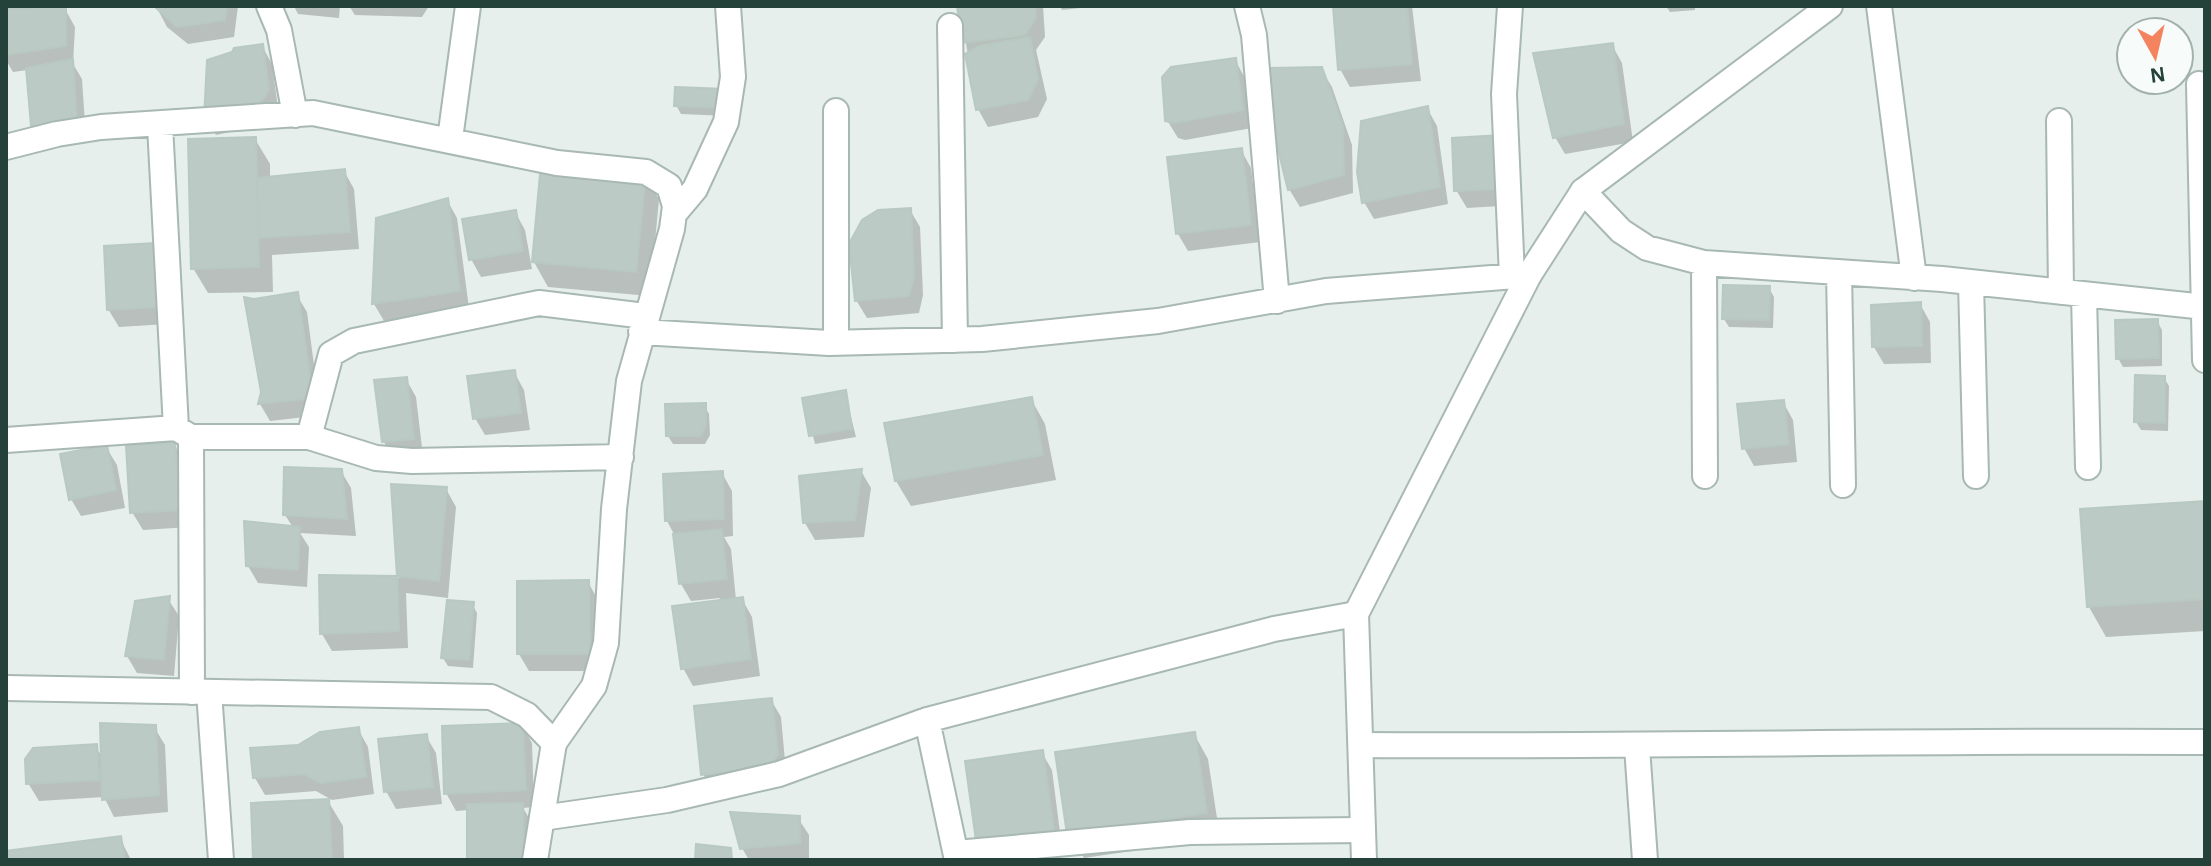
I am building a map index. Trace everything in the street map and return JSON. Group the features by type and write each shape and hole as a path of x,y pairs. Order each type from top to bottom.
{"street":[{"path":"269,6 279,30 295,115"},
{"path":"450,139 468,6"},
{"path":"535,860 554,743 594,686 606,643 629,381 643,324 674,214 695,189 726,122 733,77 728,6"},
{"path":"1247,6 1254,35 1277,301"},
{"path":"1510,6 1504,94 1521,276"},
{"path":"1364,860 1356,614 1521,276 1583,191 1830,6"},
{"path":"1879,6 1914,278"},
{"path":"950,26 955,340"},
{"path":"2199,84 2205,360"},
{"path":"836,111 836,343"},
{"path":"6,147 72,131 313,113 557,163 646,172 669,186 674,214"},
{"path":"2059,121 2088,467"},
{"path":"160,125 200,692 221,860"},
{"path":"1583,191 1621,231 1647,248 1704,263 1971,283 2204,307"},
{"path":"1704,263 1705,476"},
{"path":"1839,272 1843,485"},
{"path":"309,437 331,354 354,341 539,303 643,324 836,343 955,340 1158,321 1326,291 1521,276"},
{"path":"1971,283 1976,476"},
{"path":"6,440 184,432 309,437 376,458 412,461 621,457"},
{"path":"542,818 667,800 779,774 927,720 1274,629 1356,614"},
{"path":"6,688 491,697 527,715 554,743"},
{"path":"927,720 956,856 1190,832 1362,830"},
{"path":"1361,745 1637,747 1940,740 2205,742"},
{"path":"1637,747 1645,860"}],"building":[{"path":"154,6 227,6 225,20 177,27"},
{"path":"957,6 1035,6 1036,18 1025,35 962,43"},
{"path":"1333,6 1407,6 1412,64 1338,70"},
{"path":"66,7 66,46 6,55 6,8"},
{"path":"1030,37 1038,80 1028,100 976,110 965,54 979,46"},
{"path":"1613,43 1624,124 1553,138 1533,53"},
{"path":"263,44 269,90 257,107 204,118 207,60 232,52 234,48"},
{"path":"1236,58 1243,110 1174,123 1165,121 1162,77 1171,67"},
{"path":"73,59 77,122 31,126 26,68"},
{"path":"1322,67 1343,126 1344,175 1288,190 1271,121 1270,68"},
{"path":"675,87 725,89 724,108 674,106"},
{"path":"1428,106 1440,187 1362,203 1357,172 1361,121"},
{"path":"1501,135 1501,189 1454,191 1452,138"},
{"path":"256,137 259,267 191,269 188,139"},
{"path":"1242,148 1251,225 1176,234 1167,157"},
{"path":"541,163 646,172 636,272 532,262"},
{"path":"345,169 350,232 258,238 257,178"},
{"path":"448,198 460,291 372,304 376,218"},
{"path":"911,208 914,276 909,296 855,301 849,244 862,220 878,210"},
{"path":"516,210 523,251 469,260 462,219"},
{"path":"155,243 158,307 107,310 104,246"},
{"path":"1723,285 1770,286 1769,320 1722,319"},
{"path":"298,292 311,384 304,399 258,404 261,392 244,297 254,299"},
{"path":"1921,302 1922,346 1872,347 1871,305"},
{"path":"2158,319 2159,358 2116,359 2115,320"},
{"path":"515,370 521,413 473,419 467,376"},
{"path":"2135,375 2165,376 2165,423 2134,422"},
{"path":"407,377 414,439 382,442 374,380"},
{"path":"846,390 852,429 809,436 802,398"},
{"path":"1032,397 1043,455 895,481 884,423"},
{"path":"1784,400 1789,444 1742,449 1737,404"},
{"path":"706,403 706,425 701,436 666,436 665,404"},
{"path":"175,442 180,510 130,513 126,446"},
{"path":"107,445 116,490 69,500 60,454"},
{"path":"284,467 342,469 347,519 283,515"},
{"path":"862,469 855,520 803,523 799,476"},
{"path":"723,471 724,519 665,521 663,474"},
{"path":"391,484 447,487 439,581 397,576"},
{"path":"2205,501 2205,599 2087,607 2080,509"},
{"path":"244,521 300,527 298,570 246,566"},
{"path":"722,529 727,579 679,584 673,534"},
{"path":"319,575 397,576 399,631 320,634"},
{"path":"589,580 590,654 517,654 517,581"},
{"path":"170,596 164,660 125,656 135,601"},
{"path":"743,597 751,659 681,669 672,606"},
{"path":"447,600 474,602 469,660 441,658"},
{"path":"772,698 778,754 770,767 701,775 694,706"},
{"path":"100,723 156,725 159,795 102,800"},
{"path":"523,723 526,790 444,794 442,726"},
{"path":"359,727 366,777 321,783 304,774 253,778 250,748 298,745 320,732"},
{"path":"1195,732 1207,813 1067,834 1055,752"},
{"path":"427,734 433,787 384,792 378,739"},
{"path":"97,744 99,780 26,784 25,759 33,748"},
{"path":"1043,750 1054,831 976,841 965,761"},
{"path":"329,799 332,860 253,860 251,803"},
{"path":"523,803 524,860 467,860 467,804"},
{"path":"730,812 800,816 800,843 740,849"},
{"path":"121,836 125,860 6,860 6,851"},
{"path":"696,844 731,848 732,860 695,860"}]}
